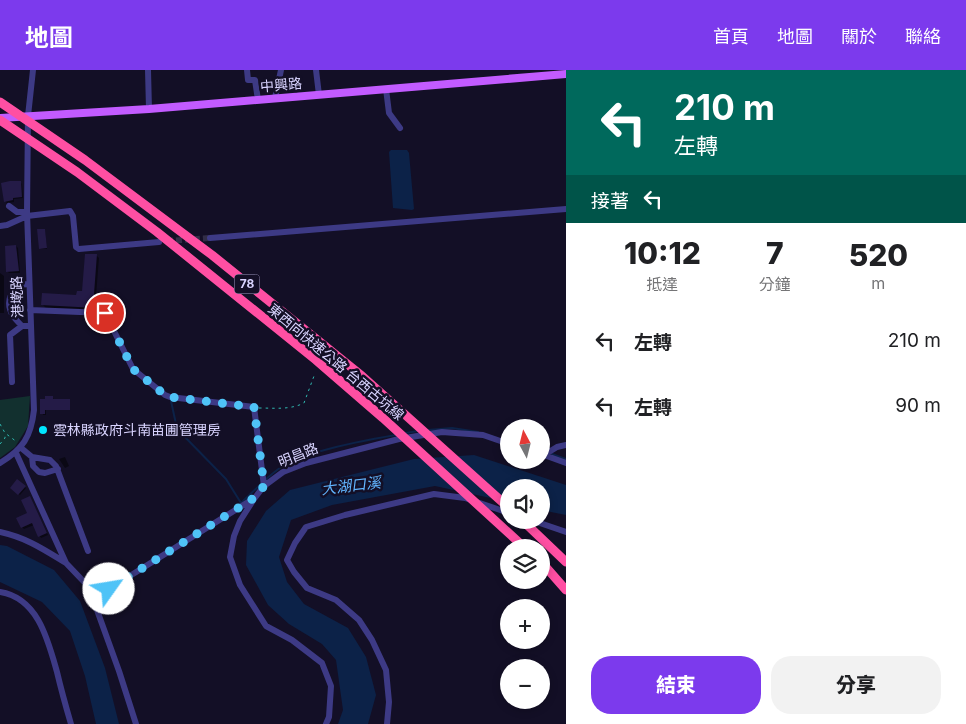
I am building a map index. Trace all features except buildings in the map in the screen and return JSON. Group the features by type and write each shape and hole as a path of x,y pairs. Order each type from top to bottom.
{"highway":[{"name":"東西向快速公路 台西古坑線","path":"0,102 85,160 212,255 362,376 500,500"},
{"name":"東西向快速公路 台西古坑線","path":"0,119 77,172 157,232 300,348 383,418 514,539"},
{"path":"531,529 566,562"},
{"path":"550,571 566,584"},
{"path":"550,573 566,590"}],"main road":[{"name":"中興路","path":"0,119 258,100 566,74"}],"street":[{"name":"港墘路","path":"0,463 16,453 21,446 32,428 34,410 27,214 28,116 33,70"},
{"path":"148,70 149,108"},
{"path":"247,70 248,80 255,80 258,100"},
{"path":"275,98 281,70"},
{"path":"316,70 319,95"},
{"path":"386,89 389,113 400,128"},
{"path":"9,206 17,212 27,214 70,211 73,216 76,247 79,249 159,242"},
{"path":"210,238 566,209"},
{"path":"0,226 7,225 27,214"},
{"path":"22,326 13,316 9,298 15,287 29,284"},
{"path":"30,310 105,313 133,369 165,395 254,407 264,486"},
{"path":"12,382 10,335 22,326 31,326"},
{"name":"明昌路","path":"326,724 329,717 331,686 322,663 292,640 266,626 240,585 230,557 234,536 240,521 254,498 264,486 283,472 306,462 399,439 442,432 483,435 500,441"},
{"path":"21,446 32,457 50,460 58,469 88,551"},
{"path":"550,451 557,447 566,446"},
{"path":"16,453 66,563"},
{"path":"550,456 566,463"},
{"path":"32,457 33,466 40,472 58,469"},
{"path":"387,724 389,702 386,670 372,640 359,620 336,600 307,588 294,572 287,560 295,543 306,527 346,515 434,494 465,498 500,509"},
{"path":"93,599 254,498"},
{"path":"550,527 566,532"},
{"path":"0,532 18,536 38,545 66,563 86,584 119,671 136,724"},
{"path":"0,592 22,601 34,614 47,635 70,724"}],"path":[{"path":"254,407 280,409 304,403 314,376"},
{"path":"0,424 5,433 21,446"},
{"path":"0,444 5,438 5,433"}],"green space":[{"path":"30,396 28,426 15,447 0,458 0,400"}],"water":[{"path":"391,150 407,150 409,153 414,209 412,210 393,208 389,152"},
{"name":"大湖口溪","path":"474,455 500,463 500,469 517,469 548,479 500,479 500,500 435,486 332,505 291,520 279,557 287,582 304,604 348,628 366,657 376,695 368,724 338,724 343,710 336,660 322,644 289,624 268,605 246,565 247,541 266,511 290,490 414,459"},
{"path":"550,480 566,485 566,515 550,512"},
{"path":"0,545 7,546 54,570 80,601 105,668 119,724 96,724 85,676 70,631 42,602 0,582"}],"waterway":[{"path":"171,401 179,431 226,479 241,503 262,483"},
{"path":"428,430 452,428 478,432"},
{"path":"406,433 418,431"},
{"path":"265,480 280,468 304,456 336,447 396,435"},
{"path":"552,454 566,459"}],"tunnel":[{"path":"167,241 210,238"}],"place":[{"name":"雲林縣政府斗南苗圃管理房","path":"43,430"}],"route":[{"path":"105,313 133,369 165,395 254,407 264,486 254,498 109,589"}]}
